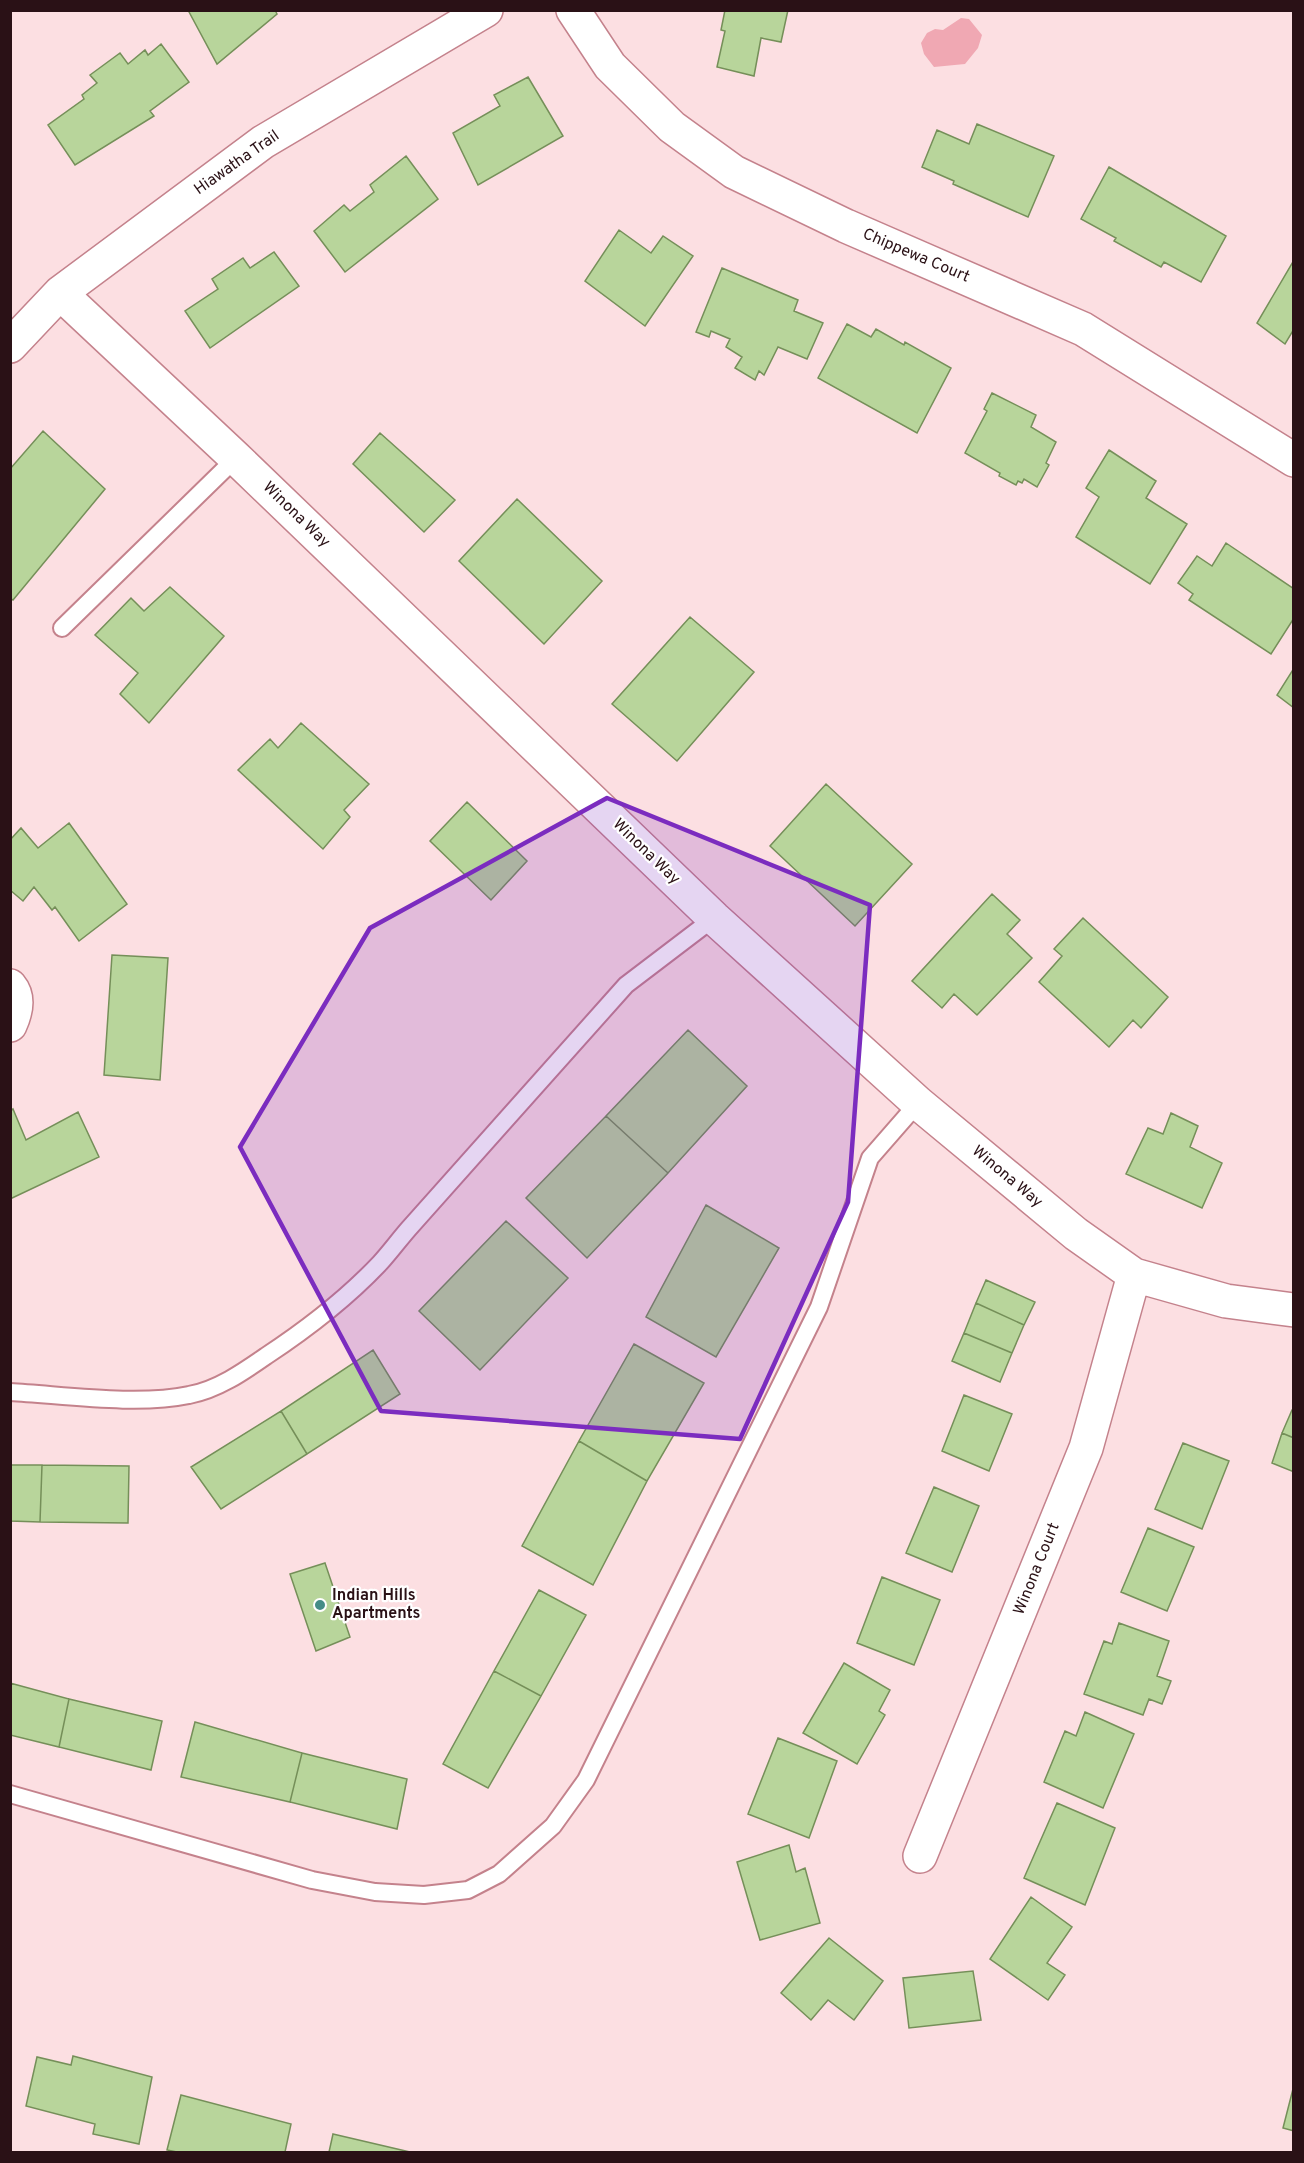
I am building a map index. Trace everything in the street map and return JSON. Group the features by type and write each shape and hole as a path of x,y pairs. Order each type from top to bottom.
{"street":[{"name":"Hiawatha Trail","path":"10,346 60,293 263,142 486,10"},
{"name":"Chippewa Court","path":"573,10 610,66 672,126 734,172 846,226 1083,329 1293,460"},
{"name":"Winona Way","path":"60,293 236,458 714,918 918,1103 1076,1234 1134,1275 1226,1301 1293,1310"},
{"path":"10,986 14,990 17,1008 10,1024"},
{"name":"Winona Court","path":"920,1856 1086,1448 1134,1275"}],"lane":[{"path":"62,628 236,458"},
{"path":"10,1392 119,1398 190,1395 215,1387 299,1334 340,1301 380,1263 626,985 714,918"},
{"path":"10,1794 312,1880 375,1892 424,1895 468,1890 499,1874 554,1826 586,1780 819,1307 870,1158 918,1103"}],"highlighted area":[{"path":"607,798 870,905 848,1202 740,1439 381,1411 240,1147 370,928"}],"shaded area":[{"path":"961,18 969,19 982,35 978,48 965,64 934,67 924,54 921,43 927,33 935,29 943,30"}],"building":[{"path":"188,10 275,10 277,14 217,64"},
{"path":"725,10 788,10 781,42 761,38 754,76 717,67 725,31 721,30"},
{"path":"161,44 189,82 150,111 154,116 75,165 48,125 84,99 82,95 97,83 90,75 120,53 128,64 145,50 148,55"},
{"path":"528,77 563,136 478,185 453,133 500,106 494,95"},
{"path":"977,124 1054,156 1028,217 953,184 954,181 922,167 937,130 969,144"},
{"path":"406,156 438,199 345,272 314,231 344,205 350,211 374,192 370,185"},
{"path":"1109,167 1226,236 1201,282 1164,262 1161,267 1114,241 1116,238 1081,219"},
{"path":"619,230 651,253 663,236 693,256 645,326 585,281"},
{"path":"274,252 299,286 210,348 185,311 218,289 212,279 243,258 250,268"},
{"path":"1294,260 1294,329 1285,344 1257,323"},
{"path":"722,268 798,300 794,311 823,323 807,359 778,347 764,375 759,371 755,380 735,368 742,357 726,347 730,339 711,331 709,337 696,332"},
{"path":"847,324 871,337 876,329 904,345 905,342 951,368 917,433 818,378"},
{"path":"992,393 1036,415 1031,427 1056,442 1046,463 1049,465 1037,487 1024,479 1022,483 1018,481 1016,485 965,453 987,411 984,409"},
{"path":"43,431 105,489 13,600 10,598 10,469"},
{"path":"380,433 455,500 424,532 353,464"},
{"path":"1109,450 1156,481 1146,498 1187,524 1150,584 1076,537 1099,497 1086,488"},
{"path":"517,499 602,581 544,644 459,561"},
{"path":"1226,543 1294,589 1294,618 1271,654 1189,600 1193,594 1178,583 1197,556 1212,566"},
{"path":"170,587 224,636 149,723 120,694 138,673 95,635 131,598 144,611"},
{"path":"690,617 754,672 677,761 612,704"},
{"path":"1294,668 1294,708 1277,695"},
{"path":"301,723 369,784 344,810 350,817 323,849 238,770 270,739 278,748"},
{"path":"826,784 912,864 855,926 770,846"},
{"path":"467,802 527,861 491,900 430,841"},
{"path":"69,823 127,904 79,941 55,907 52,910 34,887 23,901 10,890 10,840 21,828 38,848"},
{"path":"992,894 1020,920 1007,934 1032,958 977,1015 954,994 942,1008 912,981"},
{"path":"1083,918 1168,997 1141,1028 1133,1020 1109,1047 1039,982 1062,956 1054,949"},
{"path":"112,955 168,958 160,1080 104,1075"},
{"path":"688,1030 747,1086 668,1173 606,1116"},
{"path":"13,1109 26,1140 78,1112 99,1157 10,1199 10,1111"},
{"path":"1171,1113 1198,1126 1190,1147 1222,1163 1202,1208 1126,1174 1148,1128 1163,1134"},
{"path":"606,1116 668,1173 587,1258 526,1198"},
{"path":"706,1205 779,1248 716,1357 646,1317"},
{"path":"506,1221 568,1278 480,1370 419,1311"},
{"path":"986,1280 1035,1302 1024,1325 976,1303"},
{"path":"976,1303 1024,1325 1012,1353 964,1333"},
{"path":"964,1333 1012,1353 1000,1382 952,1361"},
{"path":"634,1344 704,1383 647,1481 579,1441"},
{"path":"373,1350 400,1394 307,1454 281,1411"},
{"path":"964,1395 1012,1414 989,1471 942,1451"},
{"path":"1294,1410 1294,1438 1282,1433"},
{"path":"281,1411 307,1454 221,1509 191,1467"},
{"path":"1282,1433 1294,1438 1294,1472 1272,1463"},
{"path":"579,1441 647,1481 593,1585 522,1546"},
{"path":"1183,1443 1229,1461 1202,1529 1155,1509"},
{"path":"10,1465 42,1465 40,1522 10,1521"},
{"path":"42,1465 129,1466 128,1523 40,1522"},
{"path":"934,1487 979,1506 952,1572 906,1553"},
{"path":"1148,1528 1194,1547 1167,1611 1121,1592"},
{"name":"Indian Hills Apartments","path":"325,1563 350,1637 316,1651 290,1574"},
{"path":"882,1577 940,1600 914,1665 857,1643"},
{"path":"539,1590 586,1615 541,1696 494,1671"},
{"path":"1119,1623 1169,1641 1157,1676 1171,1681 1162,1704 1149,1699 1143,1715 1084,1694 1104,1641 1112,1644"},
{"path":"844,1663 890,1690 879,1711 885,1715 857,1764 803,1733"},
{"path":"494,1671 541,1696 488,1788 443,1764"},
{"path":"10,1683 69,1699 59,1747 10,1735"},
{"path":"69,1699 162,1721 151,1770 59,1747"},
{"path":"1085,1712 1134,1734 1103,1808 1044,1782 1065,1731 1076,1736"},
{"path":"195,1722 302,1753 290,1802 181,1777"},
{"path":"778,1738 837,1761 809,1838 748,1814"},
{"path":"302,1753 407,1779 397,1829 290,1802"},
{"path":"1057,1803 1115,1828 1085,1905 1024,1878"},
{"path":"789,1845 796,1872 805,1868 820,1923 760,1940 737,1862"},
{"path":"1031,1897 1072,1927 1047,1963 1065,1975 1048,2000 990,1959"},
{"path":"829,1938 883,1981 854,2020 828,2000 811,2020 781,1993"},
{"path":"973,1971 981,2020 909,2028 903,1978"},
{"path":"73,2056 152,2077 139,2144 93,2134 95,2124 26,2106 37,2057 71,2065"},
{"path":"1294,2085 1294,2131 1283,2128"},
{"path":"181,2095 291,2124 285,2152 177,2152 167,2150"},
{"path":"333,2134 410,2152 329,2152"}],"place":[{"name":"Indian Hills Apartments","path":"320,1605"}]}
